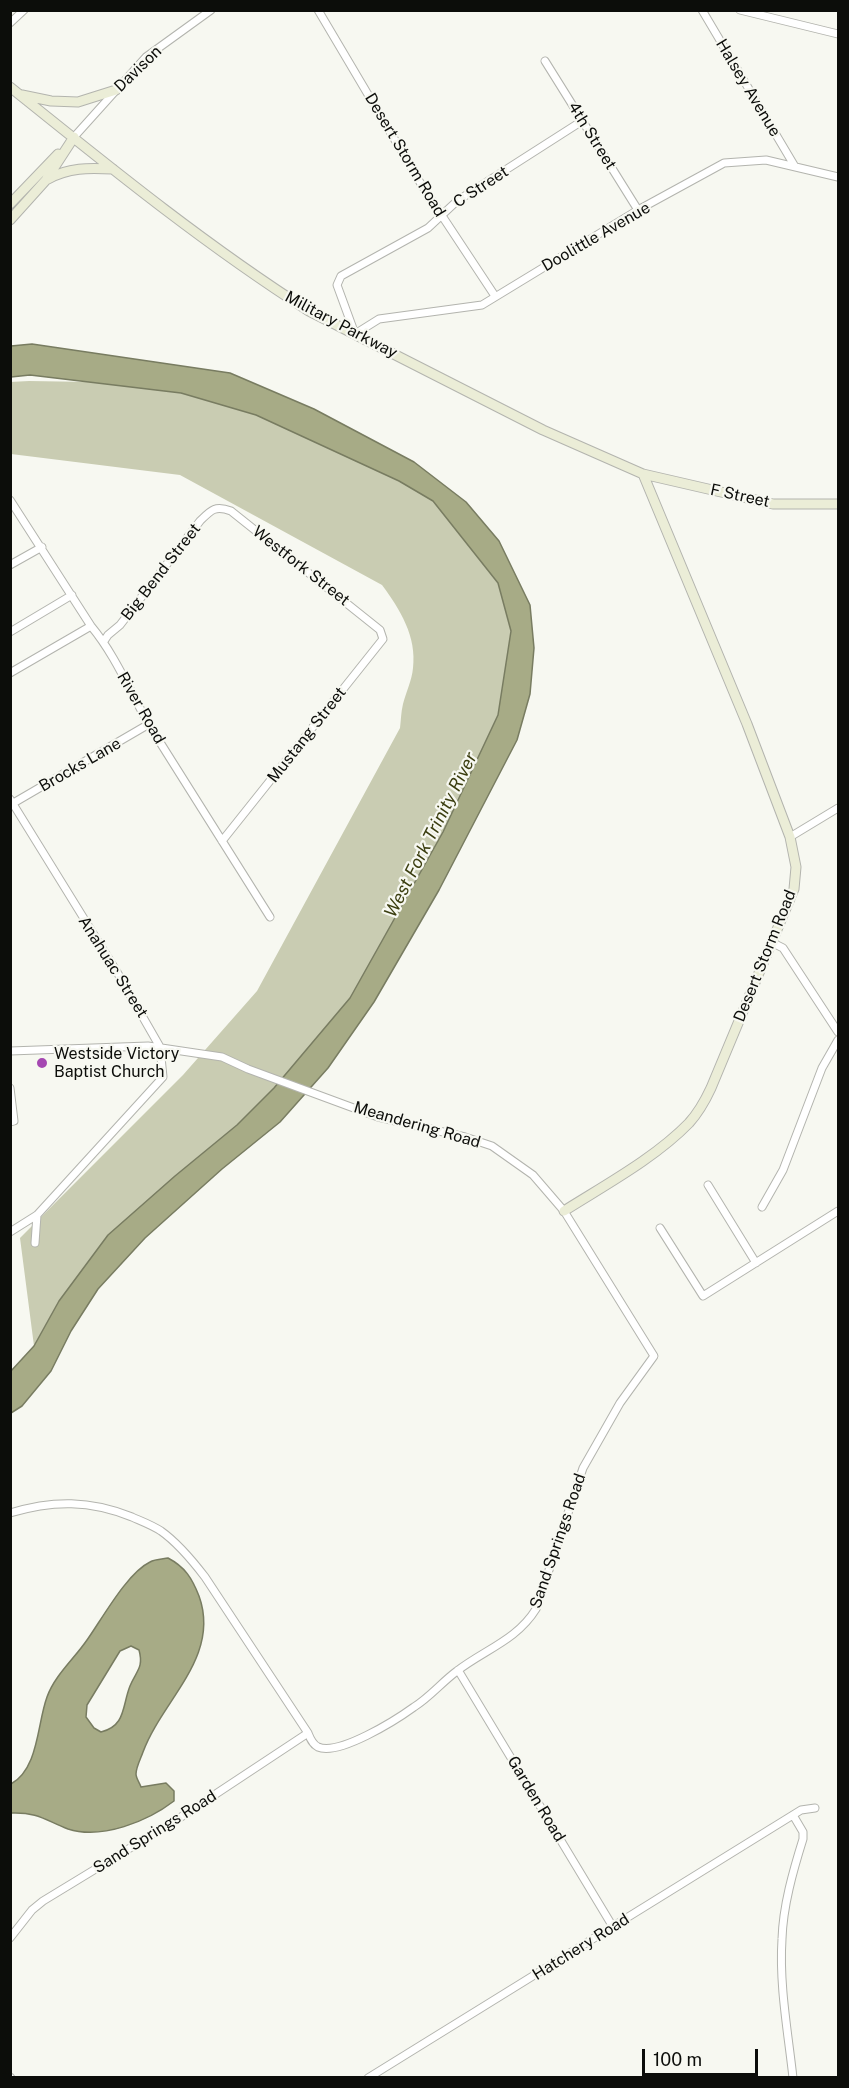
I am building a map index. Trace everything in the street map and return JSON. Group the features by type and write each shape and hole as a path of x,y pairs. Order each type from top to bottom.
{"street":[{"path":"10,23 24,10"},
{"name":"Davison","path":"10,204 146,57 212,10"},
{"name":"Desert Storm Road","path":"318,10 440,215 495,296"},
{"name":"Halsey Avenue","path":"702,10 794,165"},
{"path":"740,10 838,34"},
{"name":"4th Street","path":"545,61 638,210"},
{"name":"Military Parkway","path":"10,87 203,239 309,311 543,430 643,474"},
{"path":"20,94 51,101 78,102 116,90"},
{"name":"C Street","path":"355,334 337,285 341,276 428,228 457,201 582,121"},
{"name":"Davison","path":"10,220 46,180 74,137"},
{"name":"Doolittle Avenue","path":"355,334 379,319 482,305 638,210 724,163 766,160 838,177"},
{"path":"46,180 79,168 113,169"},
{"name":"Desert Storm Road","path":"564,1211 655,1152 690,1122 703,1105 794,889 796,867 790,837 747,724 643,474"},
{"name":"F Street","path":"643,474 773,504 838,504"},
{"name":"River Road","path":"10,500 91,626 104,641 149,724 270,917"},
{"name":"Westfork Street","path":"221,507 231,511 378,628"},
{"name":"Big Bend Street","path":"104,641 120,625 200,521 215,508 221,507"},
{"path":"10,566 42,547"},
{"path":"10,632 72,595"},
{"path":"10,673 91,626"},
{"name":"Mustang Street","path":"222,842 383,639 378,628"},
{"name":"Brocks Lane","path":"12,803 149,724"},
{"name":"Anahuac Street","path":"10,1232 37,1215 163,1077 160,1047 117,972 12,803"},
{"path":"790,837 838,808"},
{"path":"772,943 783,948 838,1032"},
{"path":"762,1207 783,1170 822,1068 838,1040"},
{"name":"Meandering Road","path":"10,1051 160,1047 222,1057 248,1069 378,1117 465,1137 492,1146 534,1175 564,1211 654,1356"},
{"path":"10,1088 14,1121 10,1122"},
{"path":"708,1185 756,1263"},
{"path":"660,1228 703,1296 838,1211"},
{"path":"35,1243 37,1215"},
{"name":"Sand Springs Road","path":"10,1513 72,1503 99,1506 160,1530 187,1554 205,1577 316,1746 328,1749 362,1739 415,1707 458,1670 504,1642 530,1620 536,1609 583,1468 620,1403 654,1356"},
{"name":"Garden Road","path":"458,1670 613,1927"},
{"name":"Sand Springs Road","path":"10,1938 32,1910 43,1901 181,1817 308,1732"},
{"name":"Hatchery Road","path":"368,2078 801,1810 815,1808"},
{"path":"793,2078 782,1968 782,1939 783,1919 802,1839 802,1832 794,1815"}],"shaded area":[{"path":"32,344 230,373 314,409 414,462 466,502 499,541 530,605 534,648 530,694 517,740 439,890 374,1002 328,1068 280,1122 222,1169 145,1238 98,1289 71,1331 51,1371 22,1406 11,1413 11,1371 34,1346 59,1301 108,1235 237,1125 274,1088 350,998 443,832 498,715 511,631 498,583 433,501 399,481 256,415 181,393 30,375 11,377 11,346"},
{"path":"10,382 91,382 181,393 256,415 399,481 433,501 498,583 511,631 498,715 443,832 350,998 274,1088 237,1125 175,1176 59,1301 34,1346 20,1238 183,1075 257,991 400,728 414,657 406,624 382,585 180,475 11,454"},
{"path":"168,1558 191,1578 199,1596 204,1618 202,1639 196,1658 186,1677 152,1733 136,1774 141,1787 166,1783 174,1791 174,1801 138,1822 95,1832 68,1829 35,1815 11,1813 11,1784 20,1777 32,1757 50,1689 133,1576 150,1562","holes":["131,1646 139,1650 139,1669 130,1686 122,1714 115,1725 101,1732 94,1728 86,1717 87,1705 120,1651"]}],"place":[{"name":"Westside Victory Baptist Church","path":"42,1063"}],"water label":[{"name":"West Fork Trinity River","path":"431,835"}]}
